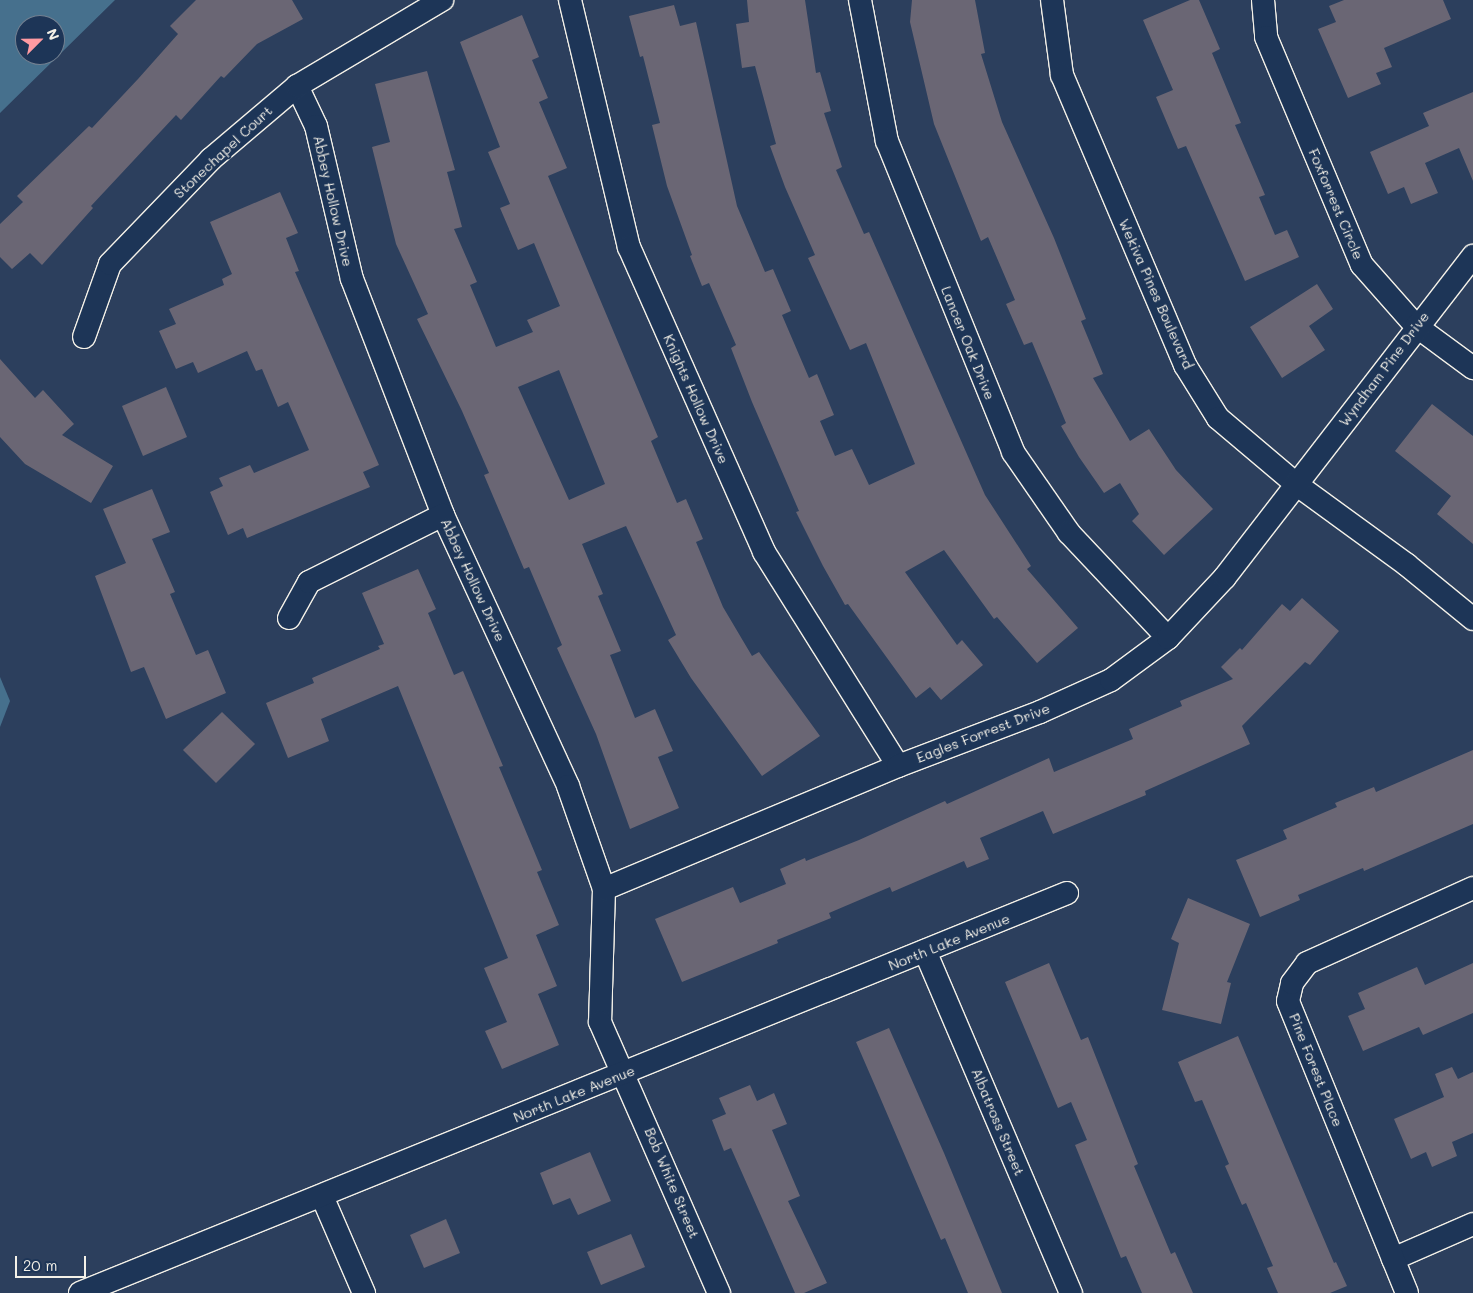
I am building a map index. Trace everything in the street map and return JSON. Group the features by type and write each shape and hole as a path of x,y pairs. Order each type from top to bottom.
{"street":[{"name":"Stonechapel Court","path":"84,337 110,264 212,159 297,86 442,0"},
{"name":"Knights Hollow Drive","path":"570,0 629,247 764,552 898,766"},
{"name":"Lancer Oak Drive","path":"860,0 888,141 1013,452 1069,533 1168,638"},
{"name":"Wekiva Pines Boulevard","path":"1052,0 1062,75 1185,365 1218,418 1296,484 1408,565 1473,619"},
{"name":"Foxforrest Circle","path":"1263,0 1266,38 1362,265 1416,326 1473,368"},
{"name":"Abbey Hollow Drive","path":"297,86 316,126 352,279 443,515 568,786 604,889 600,1022 626,1074"},
{"name":"Wyndham Pine Drive","path":"1296,484 1416,326 1473,256"},
{"name":"Eagles Forrest Drive","path":"604,889 898,766 1040,712 1111,680 1168,638 1225,577 1296,484"},
{"path":"289,618 309,582 443,515"},
{"name":"Pine Forest Place","path":"1407,1293 1288,1001 1292,983 1307,963 1473,888"},
{"name":"North Lake Avenue","path":"80,1293 626,1074 1067,894"},
{"name":"Albatross Street","path":"925,951 1071,1293"},
{"name":"Bob White Street","path":"626,1074 719,1293"},
{"path":"322,1196 364,1293"},
{"path":"1393,1259 1473,1224"}],"water":[{"path":"0,0 115,0 65,49 65,15 15,15 15,65 49,65 0,113"},
{"path":"0,677 10,701 0,727"}],"building":[{"path":"196,0 292,0 303,19 257,44 224,78 221,76 181,120 176,115 91,206 93,208 42,265 30,253 12,269 0,257 0,224 23,202 17,196 89,126 92,128 138,79 178,34 170,26"},
{"path":"747,0 805,0 816,73 820,72 831,111 824,113 842,167 836,170 864,234 869,232 985,495 1031,566 1027,569 1078,628 1037,663 997,617 994,619 944,550 905,572 957,645 962,640 983,665 941,700 930,687 916,698 848,604 845,605 823,566 796,512 799,511 752,402 731,348 736,345 709,283 702,286 667,186 652,125 660,123 643,56 640,57 629,16 674,5 680,26 696,22 737,206 765,272 773,269 791,311 782,315 809,378 817,374 834,415 820,421 835,456 852,449 869,485 915,464 866,343 850,350 808,258 815,255 785,187 770,146 776,144 755,66 742,68 736,24 749,22"},
{"path":"912,0 975,0 985,53 981,54 1002,122 1054,238 1086,319 1081,321 1103,374 1093,378 1130,441 1149,429 1176,470 1213,509 1164,555 1132,521 1139,514 1120,483 1104,493 1079,457 1061,426 1066,423 1032,342 1024,345 1006,304 1015,300 988,237 981,241 934,124 910,22"},
{"path":"1190,0 1199,0 1220,49 1212,53 1241,123 1235,125 1265,195 1259,197 1275,235 1287,230 1299,257 1245,281 1186,146 1178,149 1156,97 1173,90 1143,20"},
{"path":"1344,0 1443,0 1451,19 1384,48 1392,67 1376,73 1381,84 1348,98 1318,29 1336,22 1329,6"},
{"path":"522,15 539,57 532,60 548,98 539,102 567,168 548,176 658,437 651,441 677,503 686,499 703,539 696,542 723,607 752,656 759,652 820,736 762,776 691,678 668,640 676,635 626,526 582,544 603,594 598,596 621,651 610,655 635,718 655,709 673,751 658,757 679,808 630,829 596,734 557,648 562,645 529,567 524,569 484,475 489,473 462,411 417,319 428,314 396,244 372,147 390,142 375,84 427,71 455,170 447,172 462,227 454,229 477,282 470,285 496,347 533,332 527,320 560,306 534,243 518,250 500,208 510,204 488,152 500,147 460,42","holes":["559,370 605,484 569,500 518,387"]},
{"path":"1473,92 1473,181 1459,148 1425,163 1438,193 1411,204 1404,187 1388,194 1370,152 1429,126 1423,113"},
{"path":"280,192 298,233 286,238 299,271 295,272 379,465 363,472 370,487 247,538 243,528 228,535 210,492 223,486 219,478 250,465 254,473 309,450 288,402 278,407 262,369 256,371 247,351 198,373 193,362 176,369 159,331 176,324 169,309 224,285 222,279 232,274 210,222"},
{"path":"1317,284 1333,309 1309,326 1325,350 1282,378 1250,327"},
{"path":"0,359 35,398 43,390 74,424 62,435 113,466 91,503 25,464 0,437"},
{"path":"166,387 187,437 143,456 122,406"},
{"path":"1432,404 1473,436 1473,544 1437,514 1451,496 1395,451"},
{"path":"152,489 170,532 152,539 175,592 170,594 196,655 208,650 226,693 166,719 144,667 131,672 95,576 126,563 103,509"},
{"path":"418,569 436,609 428,613 454,675 463,671 503,766 499,767 542,870 537,872 559,925 536,935 557,986 538,994 559,1045 502,1069 485,1031 507,1022 484,968 508,958 398,686 321,719 329,741 288,758 266,703 314,683 312,678 380,649 378,646 384,644 362,593"},
{"path":"1302,598 1339,631 1310,665 1305,662 1242,726 1250,744 1145,791 1146,795 1053,834 1043,811 980,838 989,859 967,868 964,861 892,892 890,887 829,913 831,918 777,940 778,943 682,982 655,919 733,887 740,903 786,884 780,869 805,858 806,861 859,840 945,801 947,804 1049,758 1054,772 1133,739 1129,729 1182,706 1180,701 1233,679 1221,667 1240,648 1242,650 1282,604 1290,611"},
{"path":"222,712 255,744 216,783 183,750"},
{"path":"1473,750 1473,824 1364,871 1363,868 1298,895 1300,900 1260,917 1236,860 1287,839 1283,830 1337,807 1335,803 1374,787 1376,792"},
{"path":"1188,898 1250,924 1227,982 1231,983 1221,1024 1162,1010 1179,943 1171,939"},
{"path":"1049,963 1081,1040 1088,1037 1138,1164 1134,1166 1171,1254 1175,1252 1193,1293 1142,1293 1126,1256 1121,1258 1075,1145 1087,1140 1071,1102 1058,1108 1005,982"},
{"path":"1473,963 1473,1013 1423,1035 1419,1027 1363,1051 1348,1016 1365,1009 1358,993 1417,967 1425,985"},
{"path":"889,1028 944,1153 1002,1293 968,1293 945,1238 941,1240 856,1042"},
{"path":"1238,1036 1334,1263 1336,1262 1347,1286 1330,1293 1278,1293 1267,1268 1273,1266 1246,1203 1242,1205 1225,1166 1229,1164 1202,1100 1195,1102 1178,1062"},
{"path":"1452,1067 1458,1079 1473,1072 1473,1133 1452,1142 1457,1156 1432,1167 1426,1152 1411,1159 1394,1119 1444,1097 1435,1074"},
{"path":"750,1085 757,1101 774,1093 787,1124 772,1130 800,1196 788,1201 827,1283 804,1293 795,1293 731,1148 724,1151 712,1120 726,1114 719,1098"},
{"path":"590,1152 611,1201 578,1215 570,1198 553,1205 540,1173"},
{"path":"446,1219 460,1253 424,1268 410,1235"},
{"path":"631,1234 645,1267 601,1285 587,1252"}]}
